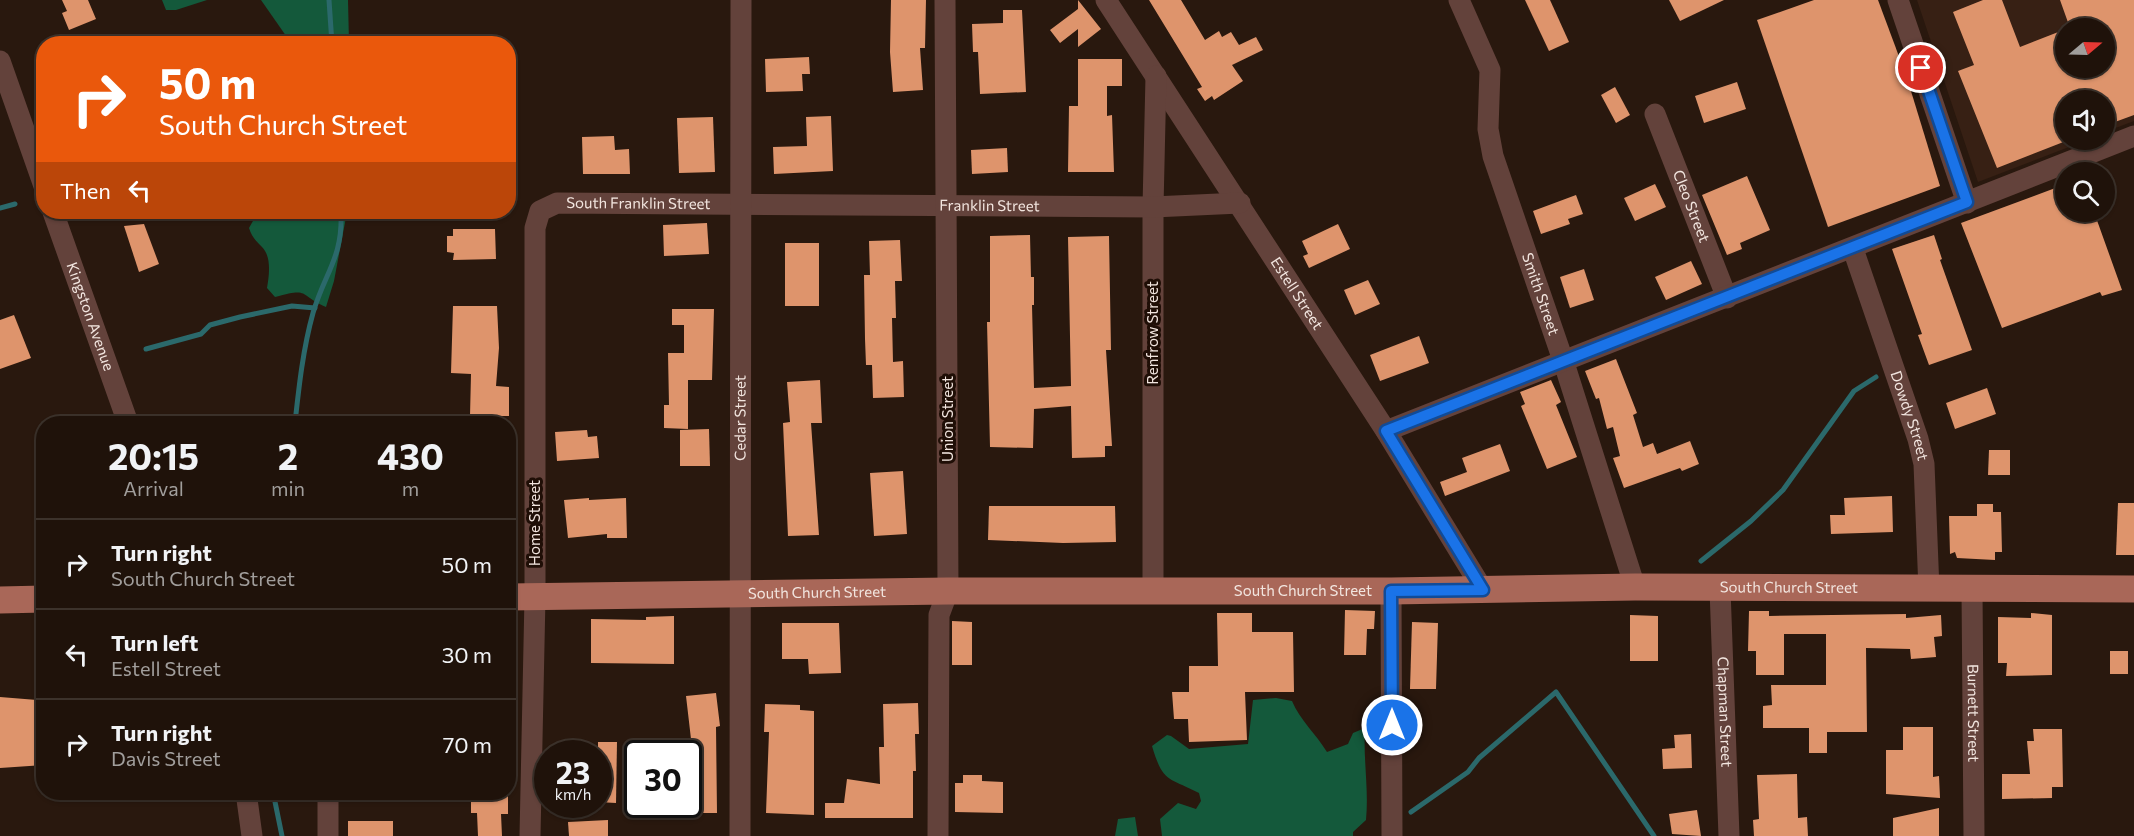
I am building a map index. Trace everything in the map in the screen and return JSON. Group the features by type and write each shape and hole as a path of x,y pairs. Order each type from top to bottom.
{"main road":[{"name":"South Church Street","path":"522,597 948,591 1391,591 1635,587 1929,590 2134,589"},
{"path":"0,600 36,599"}],"street":[{"name":"Cedar Street","path":"740,836 741,0"},
{"name":"Union Street","path":"938,836 939,615 948,591 948,205 945,0"},
{"name":"Estell Street","path":"1106,0 1386,431 1483,590"},
{"name":"Smith Street","path":"1460,0 1490,70 1488,129 1493,156 1564,363 1635,587"},
{"path":"1898,0 1967,202"},
{"path":"0,61 36,163"},
{"name":"Renfrow Street","path":"1153,591 1153,207 1156,76"},
{"name":"Cleo Street","path":"1655,114 1727,298"},
{"path":"1386,431 1564,363 2134,136"},
{"name":"South Franklin Street","path":"540,211 556,203 740,206"},
{"name":"Franklin Street","path":"740,206 1153,207 1240,203"},
{"name":"Home Street","path":"530,836 522,597 535,228 540,211"},
{"name":"Kingston Avenue","path":"55,219 125,416"},
{"name":"Dowdy Street","path":"1852,249 1922,456 1929,590"},
{"name":"Chapman Street","path":"1720,589 1729,836"},
{"name":"Burnett Street","path":"1972,590 1974,836"},
{"path":"1391,591 1392,836"},
{"path":"247,800 252,836"},
{"path":"328,800 328,836"}],"shaded area":[{"path":"1917,0 2134,0 2134,121 2115,128 2115,90 2055,90 2055,150 2061,150 1978,182"}],"green space":[{"path":"162,0 207,0 176,10 166,10"},
{"path":"261,0 348,0 349,36 286,36"},
{"path":"254,219 346,219 334,281 326,307 300,293 275,297 267,288 269,267 267,256 249,228"},
{"path":"1276,698 1292,701 1327,752 1348,744 1353,733 1365,728 1366,820 1353,832 1353,836 1162,836 1160,819 1178,803 1196,809 1201,801 1199,793 1173,781 1164,773 1152,746 1167,735 1189,749 1248,744 1253,700"},
{"path":"1135,817 1138,836 1115,836 1118,819"}],"building":[{"path":"62,0 88,0 96,19 69,30 62,13 67,11"},
{"path":"891,0 926,0 925,48 920,48 923,90 893,92 890,52"},
{"path":"1078,0 1101,29 1078,47 1078,29 1060,43 1050,30 1078,9"},
{"path":"1149,0 1181,0 1205,40 1219,31 1222,37 1231,32 1239,45 1256,37 1263,50 1232,65 1243,81 1214,100 1212,96 1205,101 1197,89 1202,87"},
{"path":"1525,0 1550,0 1569,42 1549,51"},
{"path":"1669,0 1724,0 1680,21"},
{"path":"1814,0 1878,0 1907,78 1940,186 1828,227 1757,20"},
{"path":"1983,0 2002,0 2020,47 2055,33 2055,78 2115,78 2115,18 2066,18 2060,0 2134,0 2134,115 2115,122 2115,90 2055,90 2055,145 1997,168 1958,71 1974,65 1953,12"},
{"path":"1003,10 1022,10 1026,92 980,94 978,52 973,52 972,24 1003,23"},
{"path":"809,57 810,74 802,74 803,91 766,92 765,59"},
{"path":"1078,59 1122,59 1122,86 1107,86 1107,116 1112,115 1114,172 1068,172 1069,106 1078,106"},
{"path":"1737,82 1746,109 1704,123 1695,96"},
{"path":"1615,87 1630,115 1616,123 1601,95"},
{"path":"831,116 833,171 774,174 773,147 807,146 806,117"},
{"path":"713,117 715,172 679,173 677,118"},
{"path":"614,136 615,150 629,149 630,174 583,174 582,137"},
{"path":"1007,148 1008,172 972,174 971,150"},
{"path":"1747,176 1770,230 1740,243 1742,249 1727,255 1702,195"},
{"path":"1655,184 1666,207 1635,221 1624,198"},
{"path":"2055,188 2055,222 2098,222 2122,290 2102,296 2100,292 2002,328 1961,223"},
{"path":"1576,195 1583,214 1568,219 1570,224 1541,234 1533,211"},
{"path":"707,223 709,254 664,256 663,225"},
{"path":"144,224 159,264 139,272 124,226"},
{"path":"1338,224 1350,249 1309,268 1303,256 1308,254 1302,241"},
{"path":"453,229 495,229 496,259 453,260 454,253 447,252 447,236 453,236"},
{"path":"1030,235 1031,277 1034,277 1034,305 1032,305 1034,388 1071,386 1068,237 1109,236 1111,350 1106,350 1112,446 1105,446 1105,457 1072,458 1071,406 1034,409 1033,448 990,447 987,322 990,322 990,236"},
{"path":"1934,235 1942,259 1940,260 1972,350 1929,365 1918,335 1922,334 1892,249"},
{"path":"900,240 902,281 895,281 896,318 892,318 893,362 903,361 904,397 873,398 872,365 866,365 865,339 864,275 870,275 869,241"},
{"path":"785,243 819,243 819,306 785,306"},
{"path":"1691,261 1702,284 1666,300 1655,277"},
{"path":"1584,269 1594,300 1570,308 1560,277"},
{"path":"1368,280 1380,304 1355,315 1344,290"},
{"path":"453,306 497,306 499,348 496,386 509,387 509,416 470,416 471,374 451,373"},
{"path":"672,309 714,309 712,380 688,380 688,429 664,428 664,405 669,405 668,353 684,353 684,325 672,325"},
{"path":"14,315 31,358 0,369 0,320"},
{"path":"1419,336 1429,363 1380,381 1370,355"},
{"path":"1616,359 1637,413 1633,415 1643,447 1653,443 1657,454 1690,441 1699,464 1682,471 1680,468 1624,488 1613,458 1620,456 1613,427 1607,429 1599,398 1596,399 1585,371"},
{"path":"820,380 822,423 811,423 819,535 788,536 783,423 790,422 787,382"},
{"path":"1551,380 1561,402 1556,405 1577,457 1547,469 1521,406 1525,404 1520,392"},
{"path":"1987,388 1996,414 1955,429 1946,403"},
{"path":"709,429 710,466 680,466 680,430"},
{"path":"587,430 588,437 597,436 599,458 557,461 555,432"},
{"path":"1500,444 1510,471 1445,496 1440,482 1467,472 1462,458"},
{"path":"1989,450 2010,450 2010,475 1988,475"},
{"path":"903,471 907,534 874,536 870,473"},
{"path":"1892,496 1893,532 1831,534 1830,515 1845,515 1844,498"},
{"path":"589,498 589,500 626,498 627,538 607,538 607,534 568,538 564,500"},
{"path":"2118,503 2134,503 2134,555 2116,555"},
{"path":"1977,504 1993,504 1993,512 2001,512 2002,552 1995,552 1995,560 1957,558 1955,552 1950,554 1949,516 1977,516"},
{"path":"989,506 1115,506 1116,542 1063,543 988,540"},
{"path":"1345,610 1375,611 1374,629 1367,629 1366,655 1344,655"},
{"path":"1749,611 1769,611 1769,616 1906,614 1906,618 1941,615 1942,636 1934,637 1936,657 1911,659 1910,649 1866,648 1867,732 1827,732 1827,753 1809,753 1809,728 1763,728 1763,706 1772,705 1771,685 1826,685 1826,634 1784,634 1784,675 1756,675 1756,651 1748,651"},
{"path":"1217,613 1252,613 1252,632 1293,632 1294,692 1245,692 1247,740 1189,742 1188,719 1174,719 1172,692 1189,692 1189,666 1218,666"},
{"path":"2031,613 2052,615 2052,675 2006,676 2007,663 1998,663 1998,617 2031,618"},
{"path":"1630,615 1658,616 1658,661 1630,661"},
{"path":"674,616 674,664 591,663 591,619 646,620 646,617"},
{"path":"952,621 972,622 972,665 952,665"},
{"path":"1412,622 1438,623 1436,689 1410,689"},
{"path":"782,623 839,623 841,673 809,674 808,659 782,659"},
{"path":"2110,651 2128,651 2128,674 2110,674"},
{"path":"716,693 720,726 716,727 717,813 702,813 702,740 686,740 691,739 686,696"},
{"path":"0,697 36,700 36,766 0,768"},
{"path":"918,703 919,734 915,734 916,771 913,771 913,818 825,818 825,803 844,803 847,779 880,784 879,747 884,747 883,704"},
{"path":"765,704 800,705 800,710 814,711 814,815 766,813 769,732 764,732"},
{"path":"1903,727 1933,727 1933,777 1939,776 1940,798 1886,794 1886,750 1903,750"},
{"path":"2033,729 2062,729 2063,787 2052,787 2052,798 2002,799 2002,774 2030,774 2027,741 2034,741"},
{"path":"1691,734 1692,768 1663,769 1662,749 1675,748 1674,735"},
{"path":"612,742 617,742 616,803 612,803"},
{"path":"1797,774 1798,818 1807,817 1808,836 1754,836 1753,820 1759,819 1757,775"},
{"path":"963,775 982,775 982,781 1003,782 1003,813 955,812 955,783 963,783"},
{"path":"471,800 508,800 508,814 501,814 502,836 478,836 477,813 471,813"},
{"path":"1939,808 1939,836 1893,836 1893,818"},
{"path":"1697,810 1701,836 1672,834 1669,814"},
{"path":"608,820 608,836 569,836 568,822"},
{"path":"348,821 393,821 393,836 348,836"}],"waterway":[{"path":"329,0 331,36"},
{"path":"0,208 15,204"},
{"path":"296,416 313,313 336,253 341,219"},
{"path":"146,349 201,334 210,325 240,317 292,306 315,308"},
{"path":"1701,561 1751,521 1783,490 1854,391 1876,377"},
{"path":"1411,812 1468,772 1479,758 1556,692 1654,836"},
{"path":"275,800 282,836"}],"route":[{"path":"1392,725 1391,591 1483,590 1386,431 1564,363 1967,202 1921,68"}]}
